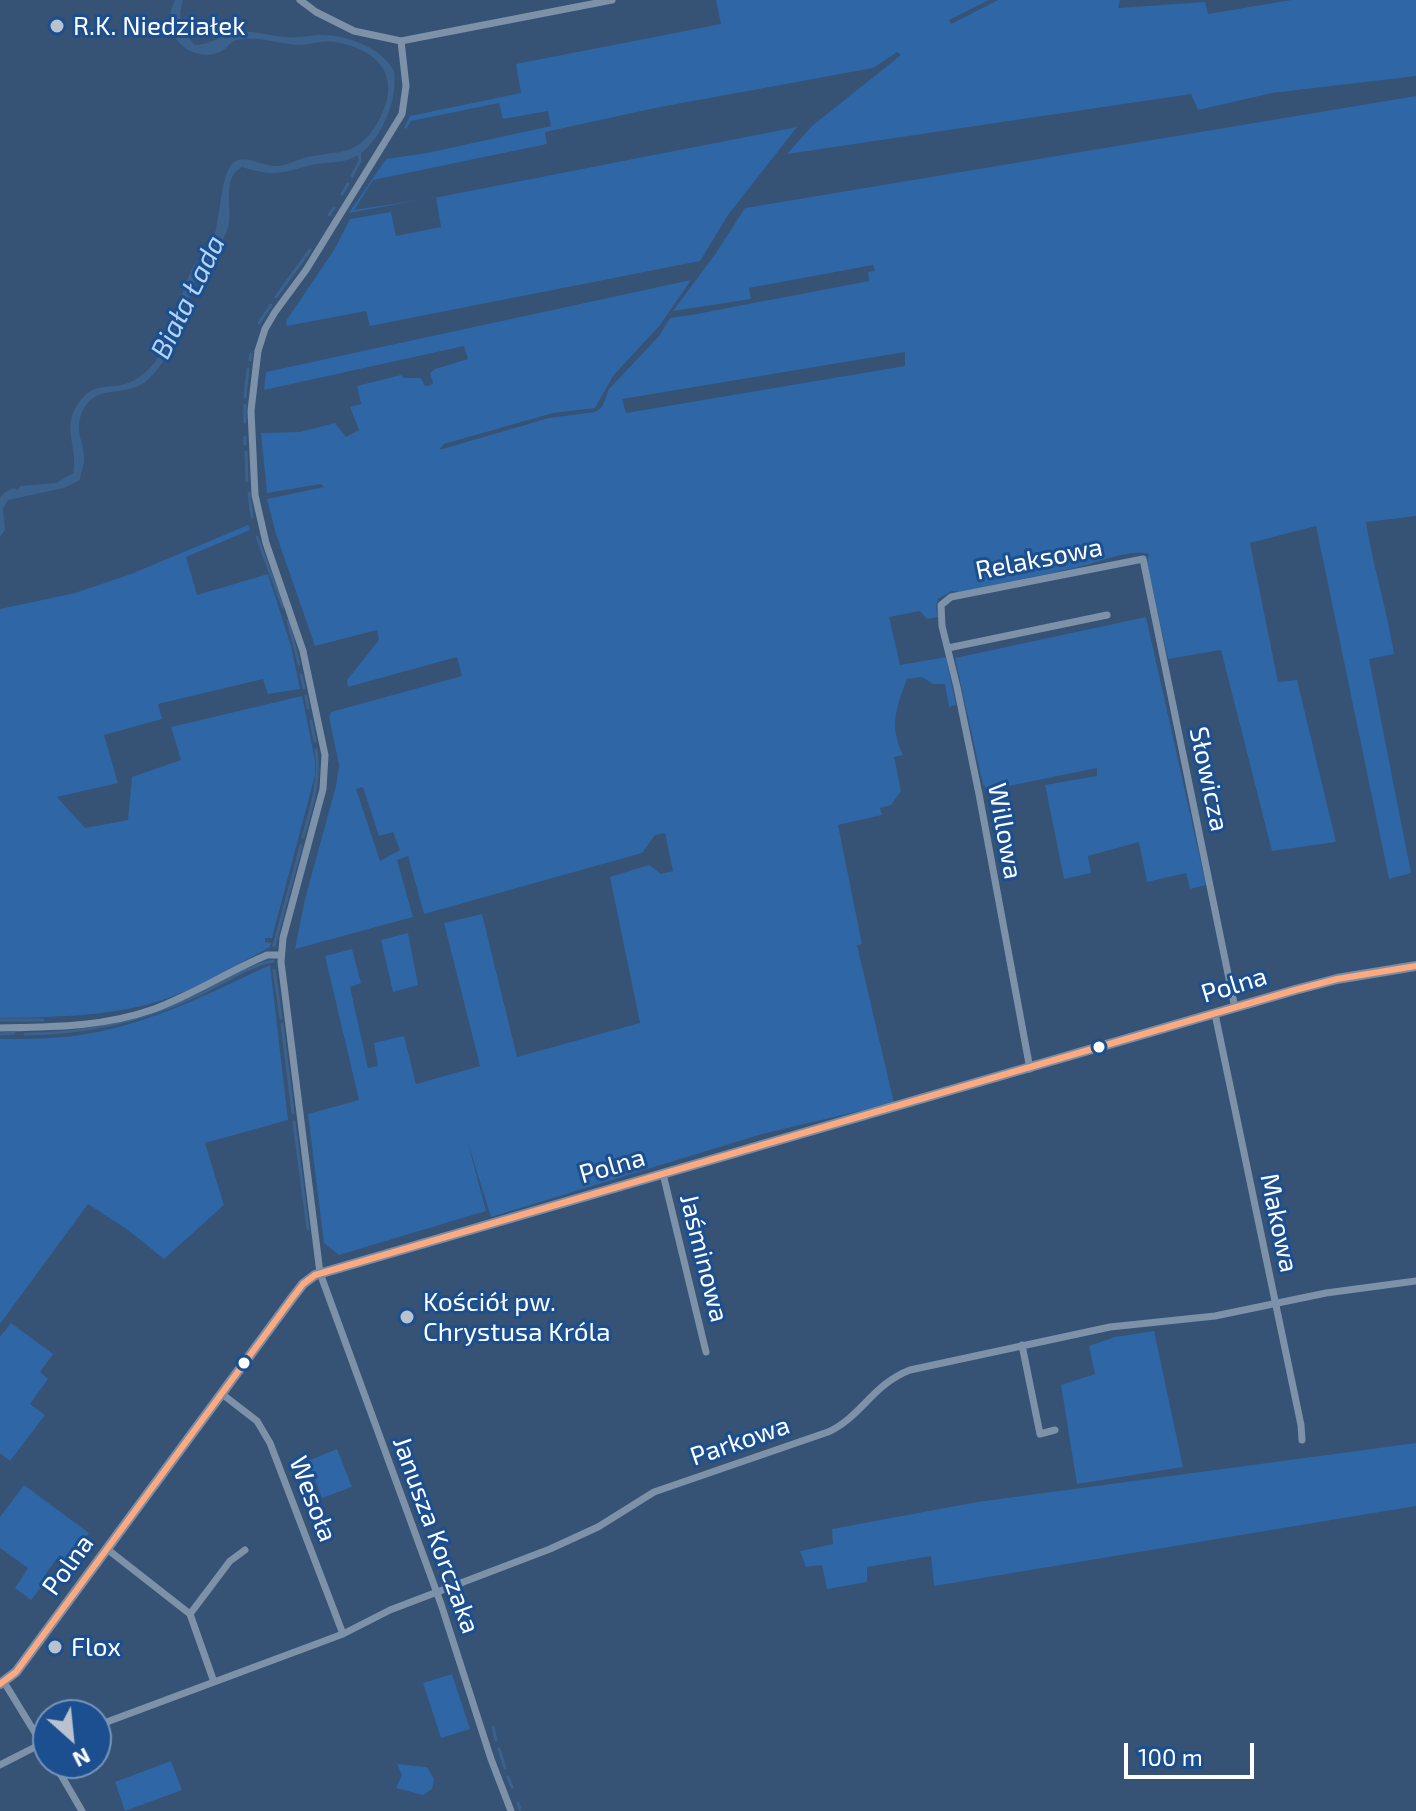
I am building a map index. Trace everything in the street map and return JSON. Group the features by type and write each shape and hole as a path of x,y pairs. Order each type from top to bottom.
{"street":[{"path":"300,0 316,12 354,31 401,41 612,0"},
{"name":"Janusza Korczaka","path":"401,41 406,86 402,114 306,270 265,329 255,376 251,411 255,495 266,543 298,631 320,727 326,771 281,955 320,1273 437,1593 511,1811"},
{"name":"Relaksowa","path":"944,601 1143,559"},
{"name":"Słowicza","path":"1143,559 1235,1008"},
{"name":"Willowa","path":"944,601 941,616 979,794 1030,1069"},
{"path":"948,648 1107,615"},
{"path":"0,1028 66,1027 137,1014 177,1000 267,955 281,955"},
{"name":"Polna","path":"2,1683 16,1672 300,1287 320,1273 1325,982 1416,966"},
{"name":"Makowa","path":"1215,1014 1302,1440"},
{"name":"Jaśminowa","path":"663,1174 706,1352"},
{"name":"Parkowa","path":"112,1720 343,1634 384,1613 576,1537 654,1492 836,1429 881,1386 898,1375 923,1366 1110,1327 1215,1316 1346,1289 1416,1281"},
{"path":"1022,1345 1040,1434 1055,1430"},
{"name":"Wesoła","path":"222,1394 257,1421 270,1443 343,1634"},
{"path":"107,1549 190,1614 214,1682"},
{"path":"190,1614 230,1561 245,1550"},
{"path":"2,1683 32,1730"},
{"path":"0,1765 32,1749"},
{"path":"63,1779 82,1811"}],"shaded area":[{"path":"716,0 989,0 949,20 951,24 998,0 1120,0 1118,8 1205,2 1208,14 1291,0 1416,0 1416,76 1272,93 1198,110 1191,94 787,154 812,126 901,55 897,52 873,68 655,108 545,132 547,144 373,180 354,210 421,200 349,213 386,159 551,126 548,111 503,119 499,103 411,121 406,129 410,116 521,93 516,64 721,24"},
{"path":"1416,96 1416,516 1366,522 1394,654 1369,659 1411,873 1389,879 1316,526 1250,543 1278,682 1297,680 1336,842 1272,851 1221,650 1168,659 1147,563 1149,554 1131,553 1056,572 960,592 952,591 938,599 938,617 927,619 920,611 889,617 900,665 946,657 956,705 949,707 945,684 933,684 922,677 907,679 895,726 903,755 894,757 901,791 891,805 880,808 882,815 838,825 862,944 857,945 894,1103 762,1134 491,1217 468,1143 486,1211 339,1255 324,1243 308,1114 359,1100 325,956 352,949 361,983 350,987 368,1068 378,1066 374,1043 404,1036 416,1084 480,1066 444,923 482,914 517,1057 640,1023 610,877 649,865 661,874 673,871 665,833 655,835 642,853 424,914 408,856 397,860 413,917 295,949 305,899 336,786 339,765 329,717 331,712 462,676 457,657 348,687 347,680 379,640 377,630 315,646 267,499 324,487 321,484 267,493 261,433 300,432 335,423 346,437 359,430 350,407 361,404 357,386 401,375 404,378 421,378 425,386 429,386 433,383 430,373 435,369 468,359 464,346 264,390 266,372 691,280 660,325 613,376 595,408 553,413 444,444 439,450 549,418 595,412 602,407 609,389 659,336 670,318 869,281 868,272 875,271 873,265 749,288 751,299 673,311 745,208","holes":["905,352 905,366 626,413 622,399","363,787 379,836 393,832 400,850 380,861 356,789"]},
{"path":"797,127 728,215 700,261 370,326 366,311 287,326 286,321 334,250 350,219 391,212 396,236 441,227 436,197"},
{"path":"248,525 250,530 186,557 197,595 268,574 291,646 300,689 268,694 263,679 158,704 162,719 104,735 118,783 57,797 85,828 128,820 132,777 181,760 171,727 302,696 315,760 315,775 272,938 265,938 265,942 271,943 270,947 197,985 134,1008 57,1017 0,1018 0,609 75,593 131,574"},
{"path":"1146,617 1206,885 1190,889 1186,873 1147,882 1139,842 1088,856 1091,873 1064,879 1045,785 1097,776 1097,768 989,790 983,785 955,658"},
{"path":"408,933 418,985 393,992 381,940"},
{"path":"270,965 288,1120 205,1143 224,1205 164,1259 88,1204 0,1324 0,1039 75,1036 134,1023 180,1006"},
{"path":"11,1323 53,1354 40,1372 48,1379 30,1404 45,1415 10,1461 0,1453 0,1337"},
{"path":"1154,1331 1183,1467 1077,1484 1061,1385 1095,1374 1089,1346 1115,1337"},
{"path":"1416,1443 1416,1506 934,1586 931,1556 867,1567 867,1582 827,1589 822,1565 806,1567 800,1551 833,1544 832,1529 977,1502"},
{"path":"337,1449 352,1487 322,1498 308,1461"},
{"path":"24,1485 89,1533 66,1565 57,1558 43,1578 46,1581 31,1600 15,1588 28,1568 0,1548 0,1517"},
{"path":"452,1674 470,1729 441,1738 423,1683"},
{"path":"171,1761 182,1790 125,1811 115,1782"},
{"path":"397,1764 427,1767 434,1779 432,1789 423,1795 396,1788 402,1775"}],"water":[{"name":"Biała Łada","path":"175,0 183,0 182,24 195,45 231,33 255,32 290,37 328,35 350,39 371,48 394,71 390,110 368,147 347,160 279,173 242,167 235,172 229,187 228,228 194,285 176,336 164,359 145,382 91,400 79,425 84,454 80,480 64,488 8,500 3,509 5,530 0,537 0,498 5,492 14,488 18,490 20,486 56,483 73,473 71,420 80,401 95,389 138,378 158,357 191,271 214,239 225,177 234,162 244,159 279,166 348,150 372,131 386,103 387,77 382,67 374,58 350,46 330,42 293,45 252,39 235,41 213,54 194,52 182,46 172,30 170,17"}],"waterway":[{"path":"352,176 360,161 359,150"},
{"path":"342,194 348,184"},
{"path":"329,215 334,208"},
{"path":"276,297 310,250"},
{"path":"259,323 271,305"},
{"path":"250,360 251,354"},
{"path":"245,397 248,369"},
{"path":"245,405 245,422"},
{"path":"245,437 245,444"},
{"path":"246,452 247,481"},
{"path":"249,493 252,517"},
{"path":"257,537 283,607"},
{"path":"288,621 299,664"},
{"path":"301,675 304,688"},
{"path":"306,696 308,708"},
{"path":"311,721 315,741"},
{"path":"303,837 316,783 316,750"},
{"path":"274,946 301,846"},
{"path":"25,1034 69,1032 132,1020 173,1006 273,961"},
{"path":"274,970 281,1018"},
{"path":"0,1020 43,1020"},
{"path":"282,1024 293,1113"},
{"path":"0,1034 14,1033"},
{"path":"294,1122 308,1229"},
{"path":"493,1727 496,1740"},
{"path":"499,1749 505,1768"},
{"path":"508,1777 512,1787"},
{"path":"518,1803 520,1809"}],"transit line":[{"path":"0,1684 16,1672 293,1297 315,1275 1295,990 1337,979 1416,966"}],"place":[{"name":"R.K. Niedziałek","path":"57,26"},
{"name":"Kościół pw. Chrystusa Króla","path":"407,1317"},
{"name":"Flox","path":"55,1647"}]}
